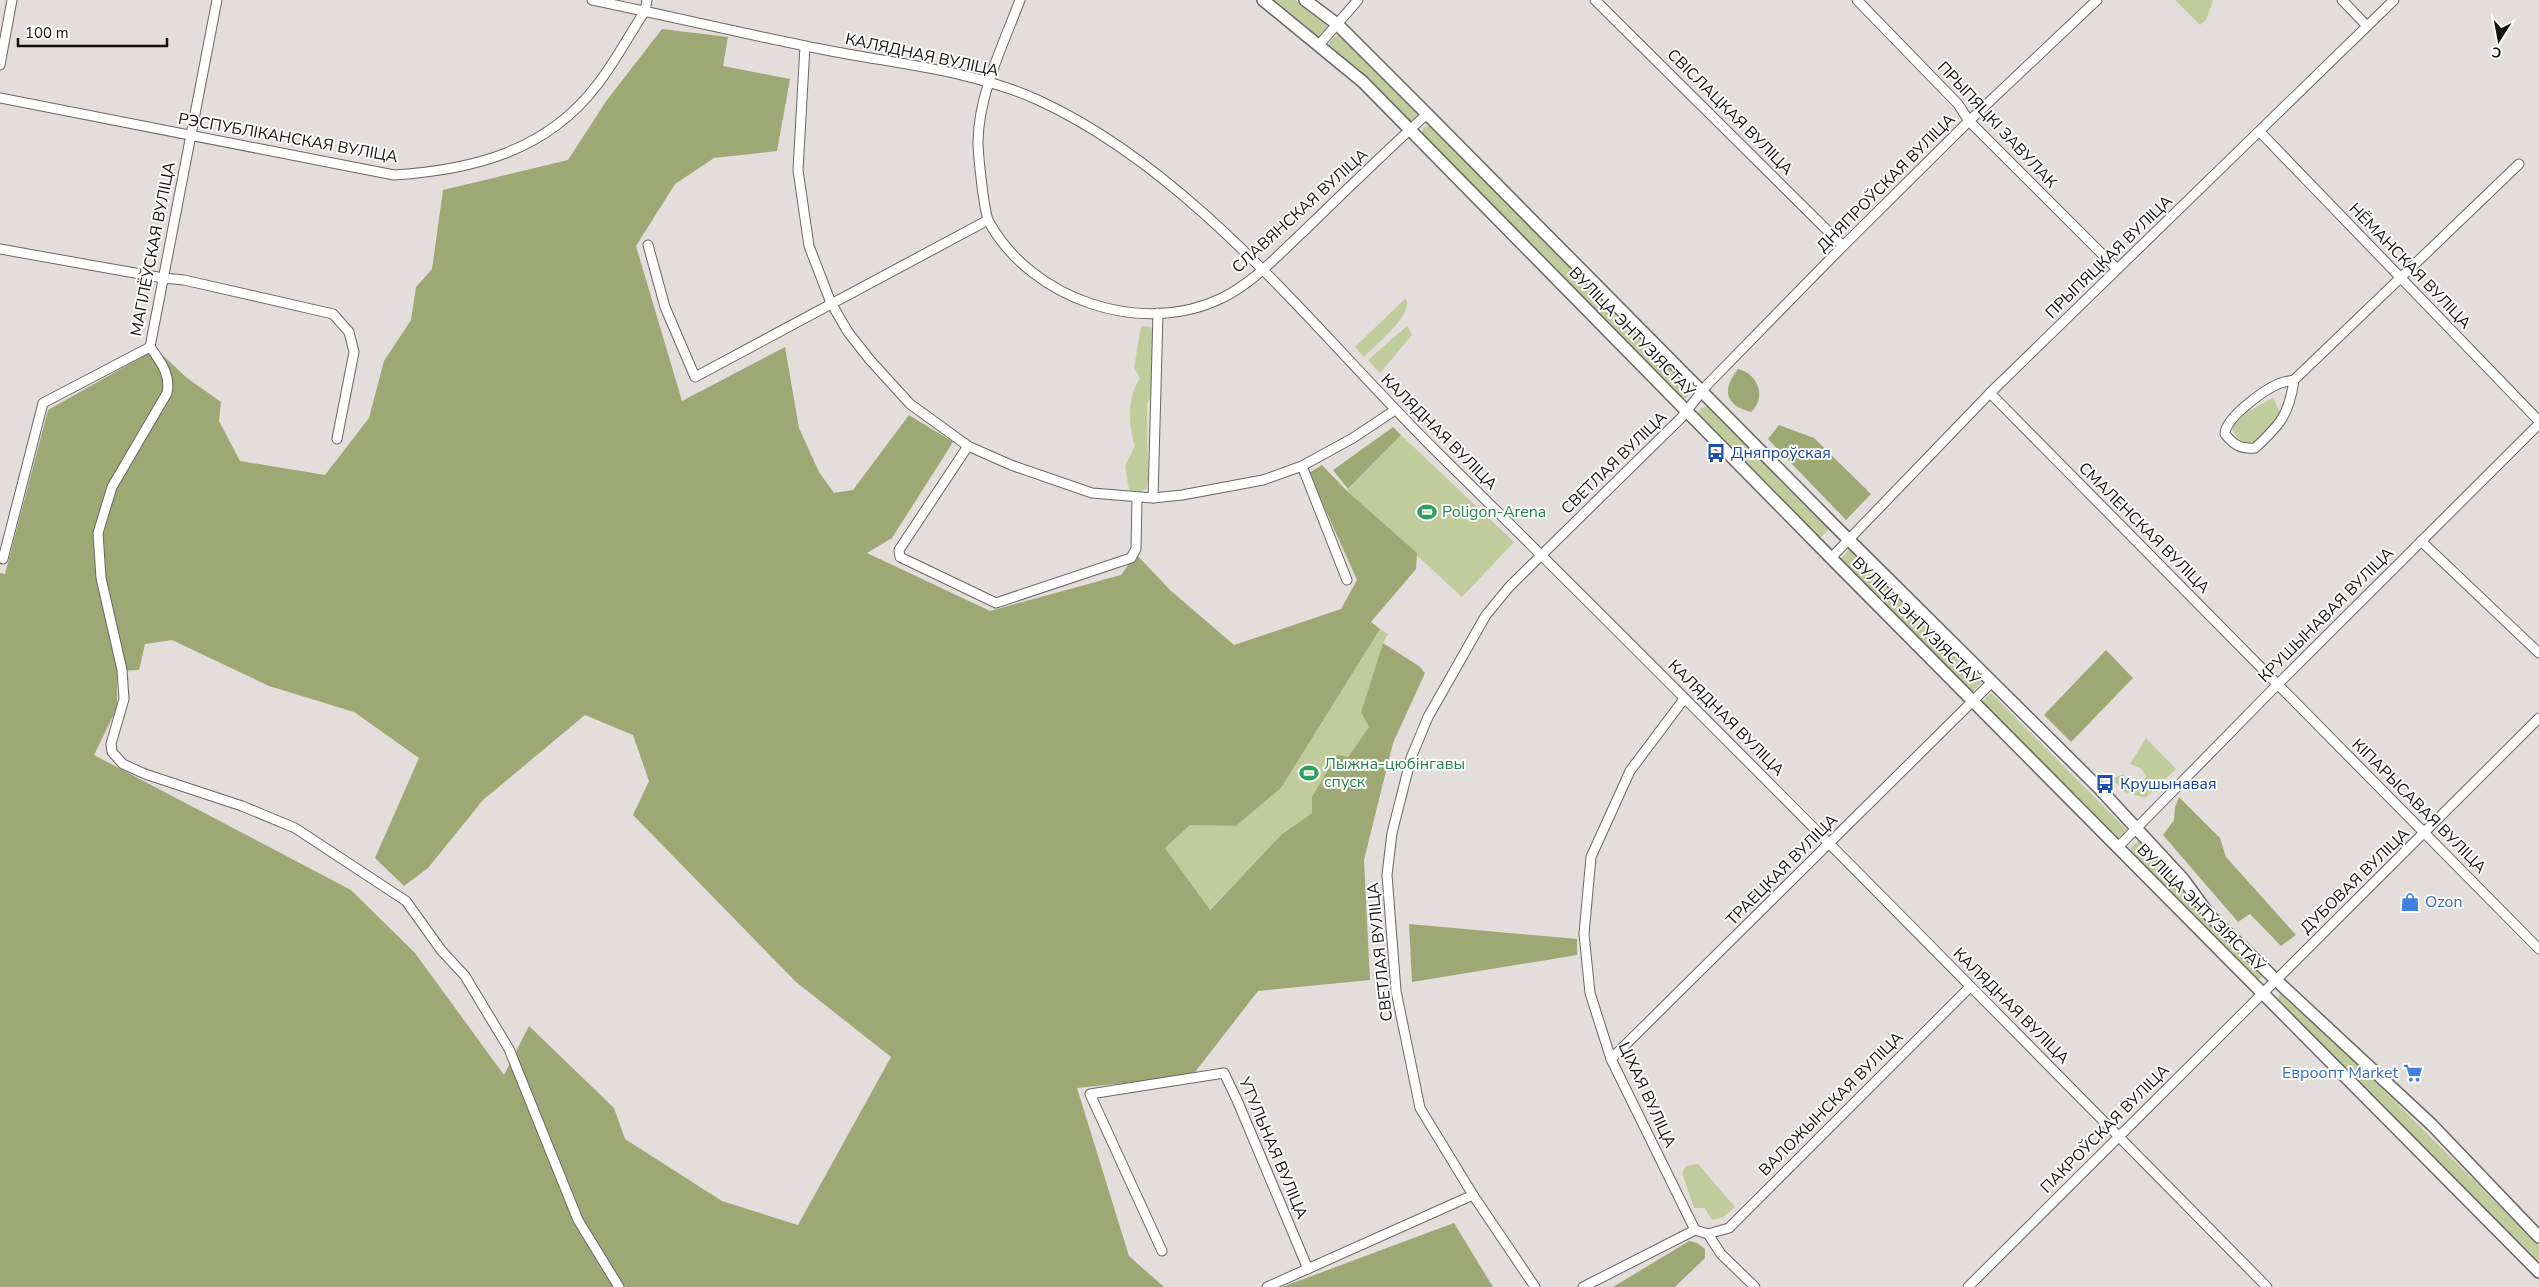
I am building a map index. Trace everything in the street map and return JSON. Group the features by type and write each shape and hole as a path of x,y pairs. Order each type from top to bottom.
{"street":[{"path":"0,65 12,0"},
{"name":"МАГІЛЁЎСКАЯ ВУЛІЦА","path":"3,559 43,404 150,347 217,0"},
{"name":"КАЛЯДНАЯ ВУЛІЦА","path":"592,0 805,46 990,81 1040,101 1104,136 1172,188 1262,271 1395,410 1831,843 2264,1286"},
{"name":"РЭСПУБЛІКАНСКАЯ ВУЛІЦА","path":"0,98 394,175 439,172 478,164 536,141 567,117 597,86 645,11 647,0"},
{"name":"СЛАВЯНСКАЯ ВУЛІЦА","path":"1020,0 983,100 978,142 988,220 1008,250 1051,286 1086,303 1114,310 1158,314 1199,309 1225,297 1262,271 1427,114"},
{"name":"ВУЛІЦА ЭНТУЗІЯСТАЎ","path":"1263,0 1363,82 1408,131 1522,242 1972,701 2539,1272"},
{"name":"ВУЛІЦА ЭНТУЗІЯСТАЎ","path":"1305,0 1337,24 2098,788 2182,879 2210,916 2426,1119 2539,1237"},
{"path":"1318,46 1358,0"},
{"name":"СВІСЛАЦКАЯ ВУЛІЦА","path":"1595,0 1843,246"},
{"name":"ПРЫПЯЦКІ ЗАВУЛАК","path":"1857,0 1958,104 1969,121 2117,269"},
{"name":"ДНЯПРОЎСКАЯ ВУЛІЦА","path":"1686,411 1701,391 1843,246 1969,121 2096,0"},
{"path":"2342,0 2367,26"},
{"name":"ПРЫПЯЦКАЯ ВУЛІЦА","path":"1831,558 1848,538 1990,392 2394,0"},
{"path":"805,46 798,170 809,246 832,304 848,332 870,360 910,404 968,446 1011,465 1092,493 1153,498 1182,495 1263,480 1302,466 1353,438 1395,410"},
{"name":"НЁМАНСКАЯ ВУЛІЦА","path":"2260,132 2539,422"},
{"path":"2294,380 2287,413 2280,425 2254,448 2243,449 2233,444 2225,434 2225,428 2230,420 2264,392 2279,383 2294,380 2519,164"},
{"path":"648,245 665,307 695,377 988,220"},
{"path":"0,249 163,278 184,280 334,314 349,332 354,352 337,439"},
{"path":"1153,498 1158,314"},
{"path":"150,347 166,372 167,393 112,487 98,533 100,578 122,670 124,699 111,744 112,752 123,764 145,774 242,806 295,828 406,901 441,950 464,976 509,1049 570,1195 578,1220 619,1287"},
{"name":"СМАЛЕНСКАЯ ВУЛІЦА","path":"1990,392 2278,684"},
{"name":"СВЕТЛАЯ ВУЛІЦА","path":"1535,1287 1473,1195 1420,1108 1396,991 1387,875 1392,833 1411,758 1428,717 1486,615 1510,586 1686,411"},
{"name":"КРУШЫНАВАЯ ВУЛІЦА","path":"2118,848 2539,422"},
{"path":"968,446 899,550 900,557 996,603 1131,558 1136,549 1137,498"},
{"path":"1302,466 1347,580"},
{"path":"2421,541 2539,654"},
{"name":"ТРАЕЦКАЯ ВУЛІЦА","path":"1611,1059 1992,682"},
{"name":"КІПАРЫСАВАЯ ВУЛІЦА","path":"2278,684 2539,949"},
{"name":"ЦІХАЯ ВУЛІЦА","path":"1684,698 1630,771 1591,857 1584,934 1590,994 1611,1059 1696,1230"},
{"name":"ДУБОВАЯ ВУЛІЦА","path":"2263,992 2425,834 2539,718"},
{"name":"ВАЛОЖЫНСКАЯ ВУЛІЦА","path":"1708,1234 1729,1228 1970,987"},
{"name":"ПАКРОЎСКАЯ ВУЛІЦА","path":"1968,1287 2263,992"},
{"name":"УТУЛЬНАЯ ВУЛІЦА","path":"1162,1251 1090,1094 1224,1073 1308,1269"},
{"path":"1267,1287 1473,1195"},
{"path":"1583,1287 1696,1230 1708,1234 1721,1254 1755,1287"}],"green space":[{"path":"1274,0 1295,0 1328,26 1319,37"},
{"path":"2175,0 2213,1 2206,20 2200,25"},
{"path":"662,29 728,37 723,66 790,79 777,151 714,158 675,184 636,246 682,401 785,347 799,428 819,472 834,493 853,490 909,415 953,442 892,538 867,553 990,611 1121,575 1136,554 1170,590 1234,645 1341,609 1357,580 1309,473 1322,465 1347,491 1417,553 1416,569 1371,622 1380,629 1281,788 1236,826 1190,825 1165,848 1210,910 1281,835 1312,813 1312,797 1337,755 1348,757 1369,727 1361,712 1383,643 1419,666 1425,673 1393,743 1364,860 1370,980 1258,991 1192,1076 1077,1088 1129,1256 1164,1287 0,1287 0,573 5,574 48,410 156,349 187,378 221,402 219,421 240,461 325,475 369,418 384,361 411,320 416,287 432,269 443,190 568,160 607,100","holes":["172,640 269,686 354,712 419,758 375,858 404,886 428,868 483,800 585,715 633,735 649,781 633,815 796,982 891,1057 798,1225 722,1201 625,1139 614,1108 529,1026 504,1075 415,953 351,890 94,755 117,708 117,671 139,670 145,644"]},
{"path":"1339,34 1416,112 1417,116 1412,122 1329,46 1330,41"},
{"path":"1433,126 1689,390 1688,397 1680,398 1421,135 1423,128"},
{"path":"1406,298 1407,305 1399,321 1364,357 1355,347"},
{"path":"1141,326 1151,327 1154,333 1152,395 1147,404 1148,480 1146,489 1139,492 1129,490 1125,466 1135,446 1131,429 1130,411 1133,394 1140,378 1134,368"},
{"path":"1407,326 1412,335 1380,373 1368,360"},
{"path":"1738,369 1751,375 1758,387 1759,400 1751,412 1735,405 1728,395 1729,383"},
{"path":"2273,398 2280,412 2264,435 2251,444 2238,438 2232,427 2247,412"},
{"path":"1708,406 1829,529 1820,538 1698,414 1701,408"},
{"path":"1779,425 1814,438 1871,494 1846,520 1768,439"},
{"path":"1393,427 1401,435 1348,489 1333,470"},
{"name":"Poligon-Arena","path":"1401,435 1514,542 1462,597 1347,491"},
{"path":"1850,548 1982,682 1972,692 1841,559"},
{"name":"Лыжна-цюбінгавы спуск","path":"1380,629 1388,634 1383,643 1361,712 1370,726 1348,757 1313,797 1312,813 1281,835 1209,910 1165,848 1190,825 1236,826 1281,788"},
{"path":"2106,650 2133,678 2071,742 2044,715"},
{"path":"1991,693 2124,827 2126,830 2123,836 2118,838 2114,835 1982,702"},
{"path":"2146,738 2176,769 2145,798 2125,792 2112,779 2123,774 2136,788 2146,777 2141,768 2130,764"},
{"path":"2179,797 2220,838 2226,857 2296,935 2281,946 2250,914 2238,922 2163,835 2174,820 2175,807"},
{"path":"2138,841 2144,843 2195,905 2261,974 2261,978 2256,979 2131,852 2131,848"},
{"path":"1409,924 1577,939 1577,955 1412,982"},
{"path":"2280,994 2345,1052 2539,1245 2539,1261 2309,1033 2278,999"},
{"path":"1698,1164 1735,1207 1723,1217 1712,1220 1705,1208 1694,1208 1682,1173 1686,1166"},
{"path":"1454,1223 1493,1287 1282,1287"},
{"path":"1689,1241 1697,1243 1705,1249 1705,1258 1675,1287 1613,1287"}],"place":[{"name":"Дняпроўская","path":"1716,453"},
{"name":"Poligon-Arena","path":"1427,512"},
{"name":"Лыжна-цюбінгавы спуск","path":"1309,773"},
{"name":"Крушынавая","path":"2105,784"},
{"name":"Ozon","path":"2410,902"},
{"name":"Евроопт Market","path":"2413,1073"}]}
